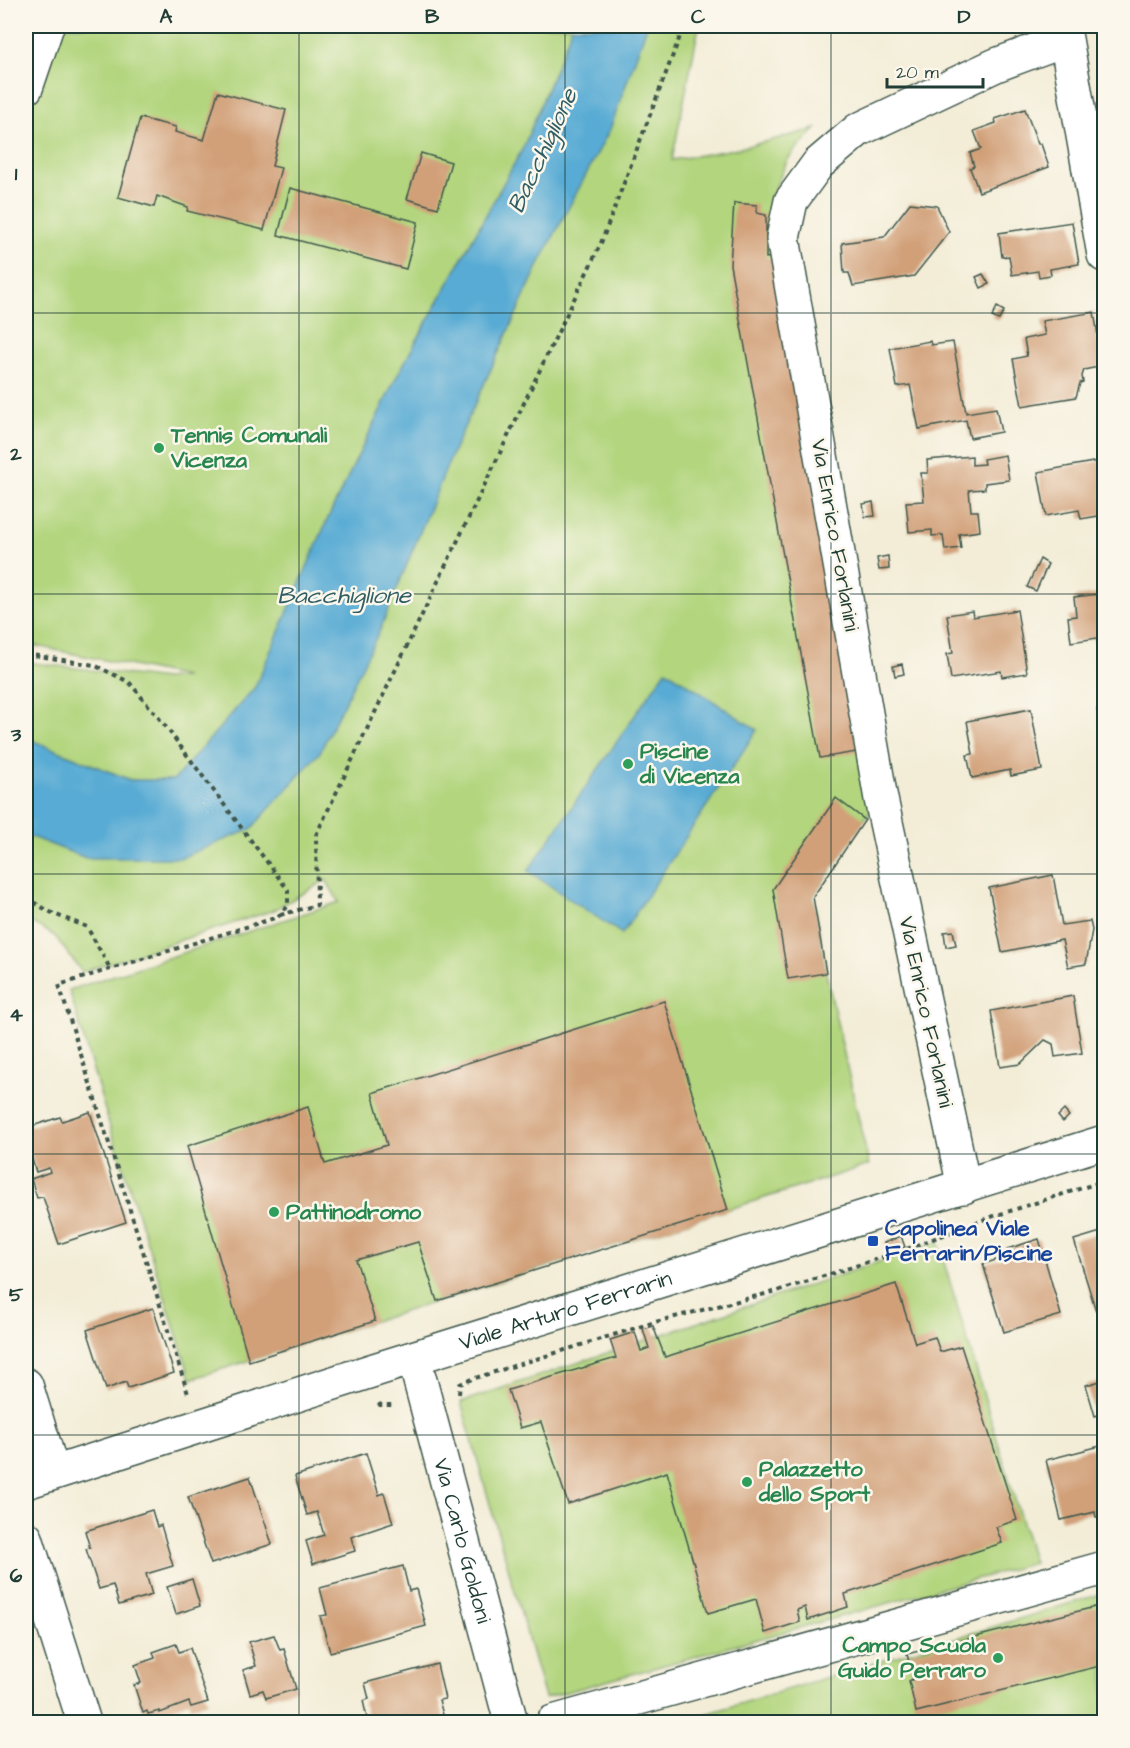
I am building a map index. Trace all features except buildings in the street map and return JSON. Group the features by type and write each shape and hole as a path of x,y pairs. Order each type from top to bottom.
{"street":[{"path":"26,88 46,26"},
{"name":"Via Enrico Forlanini","path":"964,1187 881,799 783,238 791,201 818,164 858,130 996,65 1066,39 1104,255"},
{"name":"Viale Arturo Ferrarin","path":"39,1478 1104,1142"},
{"name":"Via Carlo Goldoni","path":"414,1358 511,1722"},
{"path":"26,1385 39,1478"},
{"path":"26,1538 84,1722"},
{"path":"553,1722 1104,1568"}],"path":[{"path":"193,1400 187,1396 59,985 317,905 316,835 602,243 684,26"},
{"path":"26,654 94,665 129,682 163,723 288,890 288,906 280,915"},
{"path":"26,898 54,914 87,927 111,970"},
{"path":"459,1395 460,1384 472,1379 655,1322 777,1291 897,1253 988,1218 1104,1181"}],"green space":[{"name":"Tennis Comunali Vicenza","path":"26,26 572,26 524,146 396,378 329,516 255,688 174,780 131,780 26,738 26,662 165,679 186,677 26,644"},
{"name":"Piscine di Vicenza","path":"647,26 699,26 672,160 740,148 816,129 787,161 771,198 773,257 873,807 813,897 826,973 869,1165 191,1379 111,1130 69,990 339,902 326,880 274,910 82,972 55,936 26,919 26,835 86,858 380,630 452,454 540,262 610,129"},
{"name":"Palazzetto dello Sport","path":"938,1242 1034,1563 545,1698 461,1402"},
{"name":"Campo Scuola Guido Perraro","path":"1104,1593 1104,1722 680,1722"}],"water":[{"name":"Bacchiglione","path":"572,26 647,26 610,129 540,262 452,454 380,630 320,752 251,829 180,858 86,858 26,835 26,738 130,780 174,780 255,687 329,516 396,378 524,146"},
{"path":"666,670 757,730 622,934 528,871"}],"place":[{"name":"Tennis Comunali Vicenza","path":"159,448"},
{"name":"Piscine di Vicenza","path":"628,764"},
{"name":"Pattinodromo","path":"274,1212"},
{"name":"Capolinea Viale Ferrarin/Piscine","path":"873,1241"},
{"name":"Palazzetto dello Sport","path":"747,1482"},
{"name":"Campo Scuola Guido Perraro","path":"998,1658"}]}
